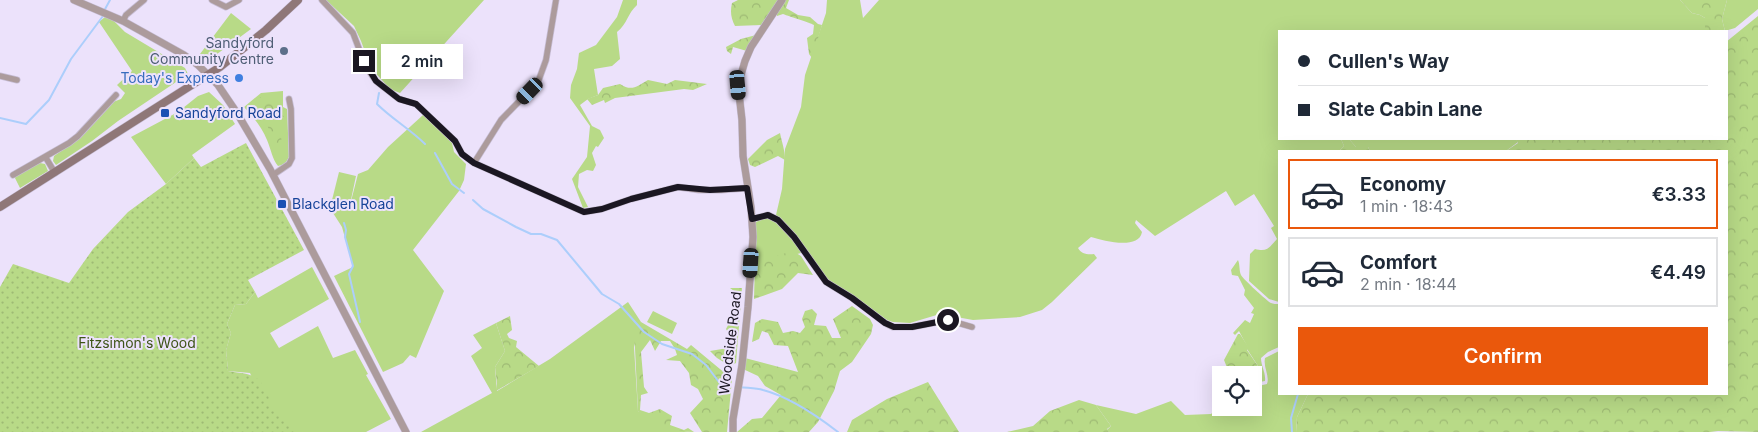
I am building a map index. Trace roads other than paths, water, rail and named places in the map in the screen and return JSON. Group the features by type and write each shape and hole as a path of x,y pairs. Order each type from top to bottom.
{"main road":[{"path":"0,208 208,75 266,30 298,0"}],"street":[{"path":"74,0 123,21 184,55 198,65 218,85 237,112 273,175 406,432"},
{"path":"123,21 126,15 144,0"},
{"path":"212,0 226,7 239,0"},
{"path":"322,0 354,33 366,67 376,81 399,99 416,104 455,141 462,154 474,163 584,212 597,211 631,199 678,187 714,190 747,188"},
{"path":"474,163 501,120 538,82 546,60 556,0"},
{"name":"Woodside Road","path":"733,432 733,419 742,365 748,307 753,238 752,219 742,156 742,120 738,85 745,61 752,47 782,0"},
{"path":"0,76 17,80"},
{"path":"13,175 46,158 78,136 116,96"},
{"path":"273,175 289,164 292,158 289,99"},
{"path":"46,158 55,173"},
{"path":"752,219 768,215 778,220 794,237 826,282 852,298 885,323 894,327 912,327 948,320 972,327"}],"waterway":[{"path":"104,11 110,0"},
{"path":"0,118 26,124 49,100 71,59 103,16"},
{"path":"379,93 377,104 425,144"},
{"path":"435,153 452,184 464,193"},
{"path":"473,200 483,209 516,227 531,234 541,234 557,240 602,294 619,304 644,332 662,344 692,354 706,365 722,386"},
{"path":"344,223 345,237 353,266 349,274 360,322"},
{"path":"740,387 760,389 783,397 812,413 838,432"},
{"path":"1292,432 1291,418 1298,395"}],"place":[{"name":"Sandyford Community Centre","path":"284,51"},
{"name":"Today's Express","path":"239,78"},
{"name":"Sandyford Road","path":"165,113"},
{"name":"Blackglen Road","path":"282,204"}],"park label":[{"name":"Fitzsimon's Wood","path":"137,343"}]}
